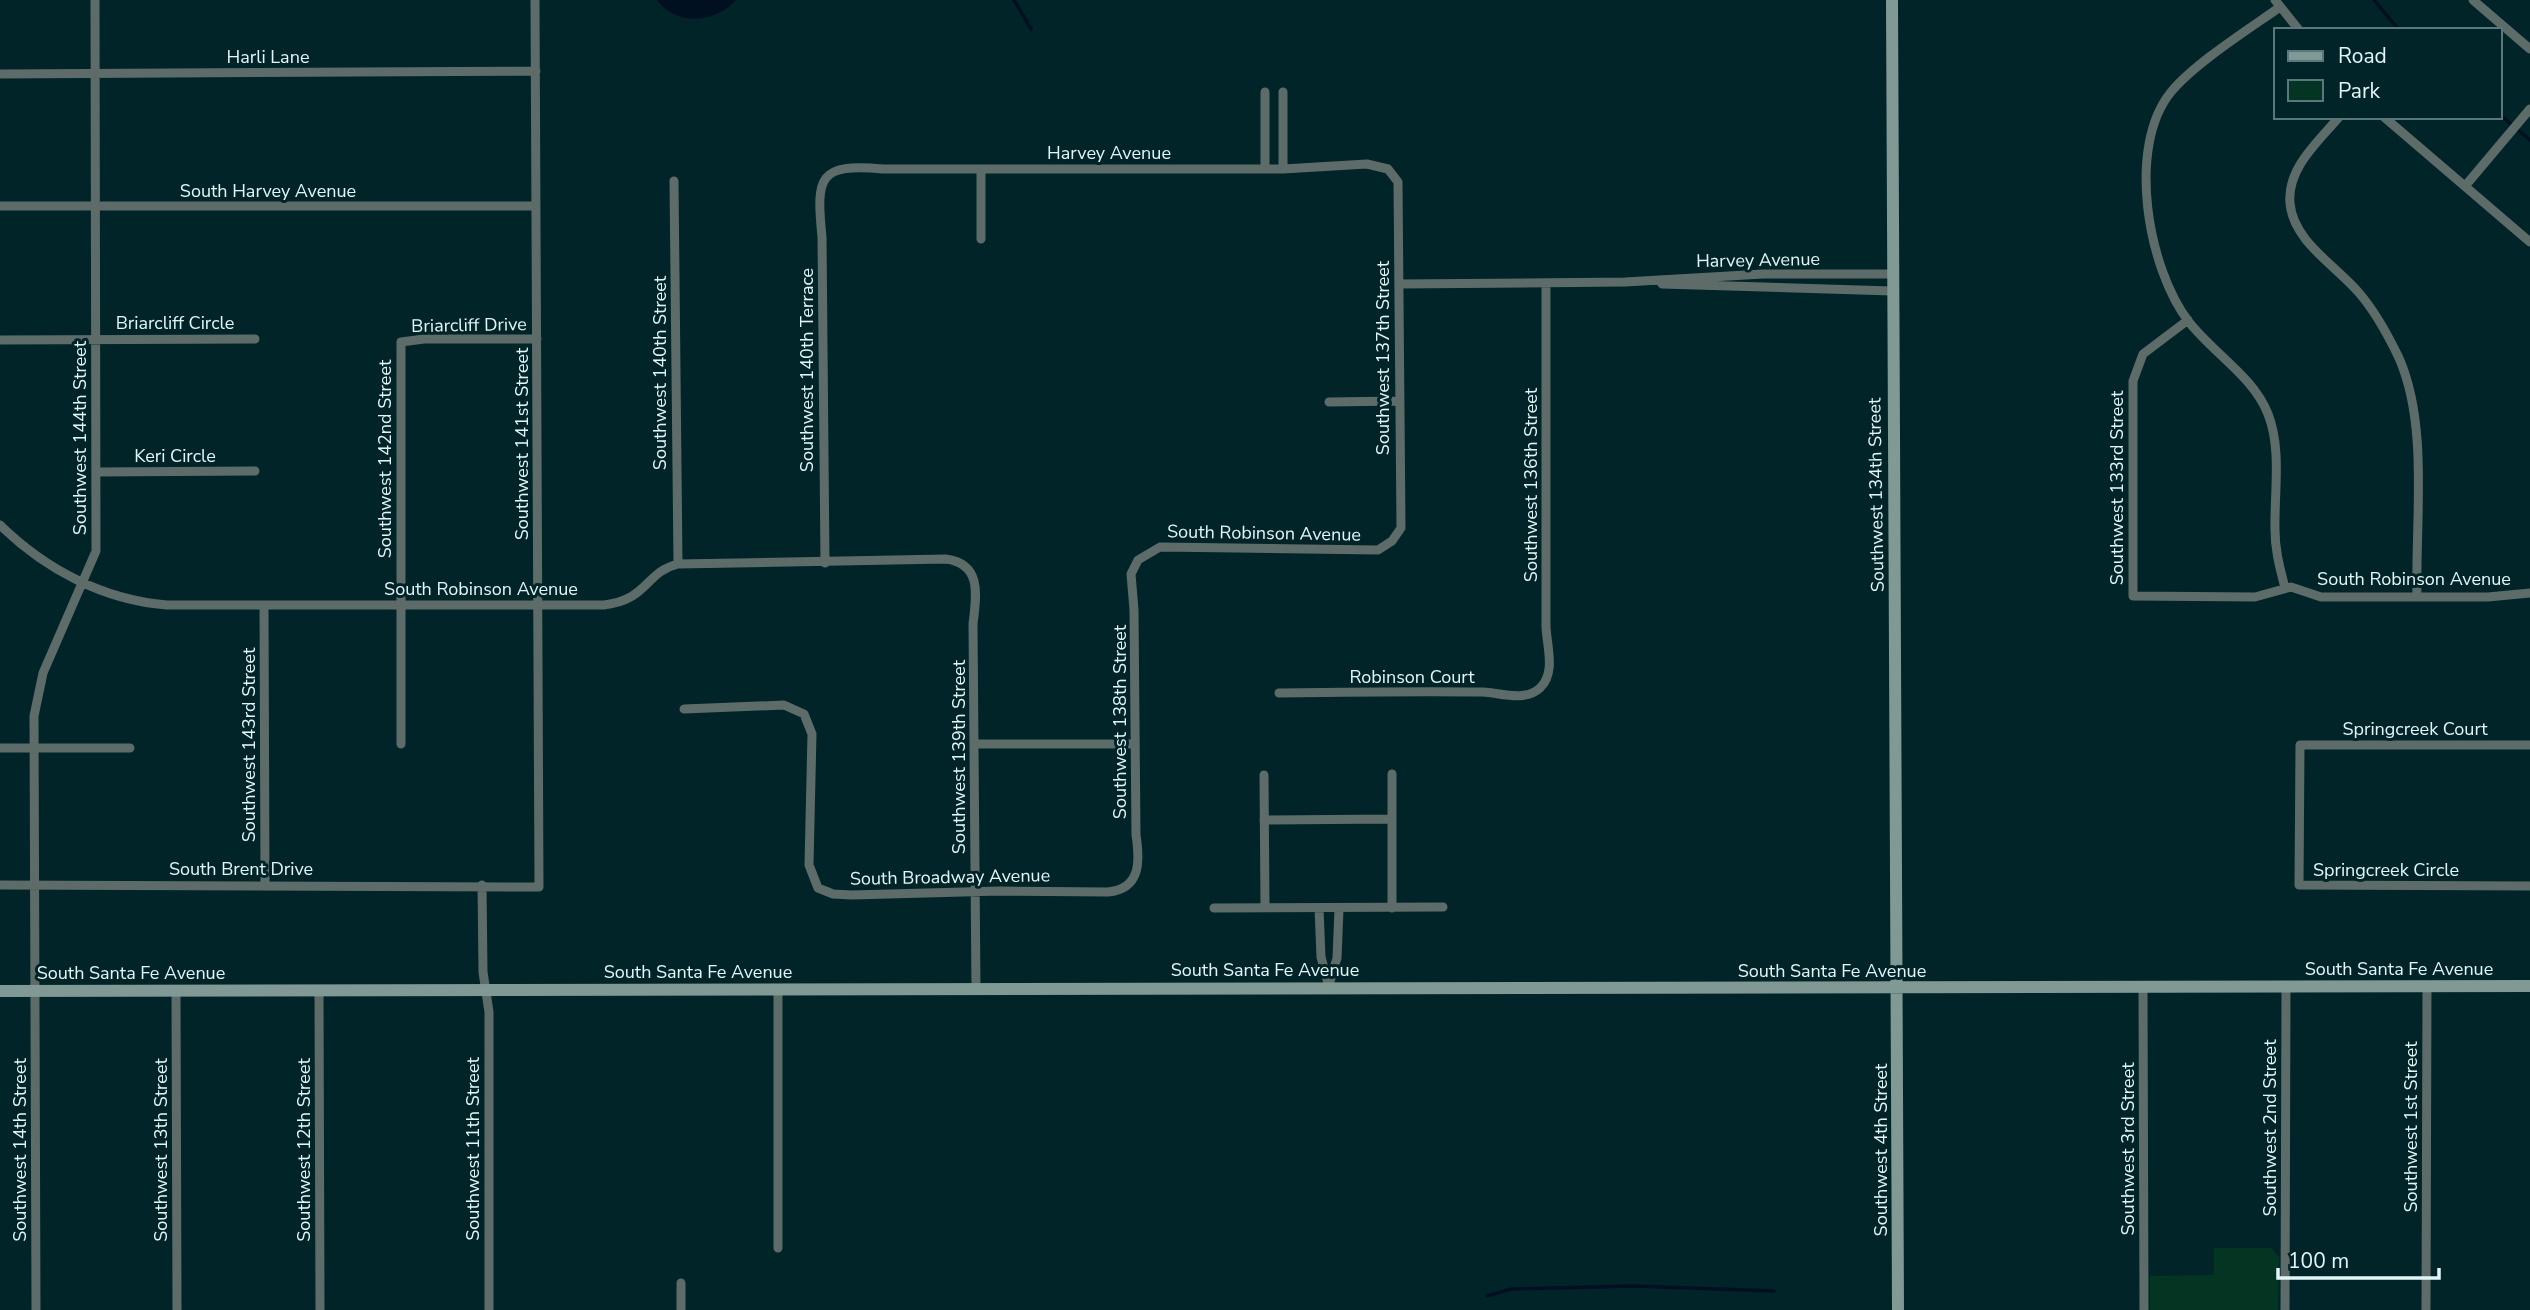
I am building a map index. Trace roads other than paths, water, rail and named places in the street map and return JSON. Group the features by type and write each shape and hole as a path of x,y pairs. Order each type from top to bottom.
{"main road":[{"name":"Southwest 134th Street","path":"1892,0 1898,989"},
{"name":"South Santa Fe Avenue","path":"0,991 2530,986"},
{"name":"Southwest 4th Street","path":"1898,989 1898,1310"}],"street":[{"name":"Southwest 144th Street","path":"35,991 34,716 40,685 96,551 94,0"},
{"name":"Southwest 141st Street","path":"535,0 539,887"},
{"path":"2473,0 2530,49"},
{"path":"2285,588 2276,554 2275,445 2269,416 2252,387 2188,320 2167,285 2150,229 2148,154 2151,130 2160,108 2177,85 2278,3 2297,28"},
{"name":"Harli Lane","path":"0,75 536,71"},
{"path":"1265,92 1265,168"},
{"path":"1283,92 1283,169"},
{"path":"2466,185 2530,109"},
{"path":"1265,116 1283,117"},
{"path":"2337,119 2296,172 2290,191 2291,211 2300,232 2372,310 2400,362 2412,403 2416,436 2417,596"},
{"path":"2386,119 2530,242"},
{"name":"Harvey Avenue","path":"826,178 836,169 852,166 981,169 1283,169 1367,164 1382,165 1392,173"},
{"path":"981,169 981,239"},
{"name":"Southwest 137th Street","path":"1392,173 1401,188 1399,284 1402,516 1401,528 1392,541"},
{"name":"Southwest 140th Terrace","path":"825,563 822,237 818,201 826,178"},
{"name":"Southwest 140th Street","path":"674,181 678,564"},
{"name":"South Harvey Avenue","path":"0,206 536,206"},
{"name":"Harvey Avenue","path":"1399,284 1625,282 1763,274 1892,274"},
{"name":"Harvey Avenue","path":"1625,282 1717,288 1892,291"},
{"name":"Southwest 136th Street","path":"1542,686 1550,666 1546,627 1546,283"},
{"name":"Southwest 133rd Street","path":"2133,596 2133,381 2143,354 2188,320"},
{"path":"0,340 95,339"},
{"name":"Briarcliff Circle","path":"95,339 255,339"},
{"name":"Briarcliff Drive","path":"401,342 537,339"},
{"name":"Southwest 142nd Street","path":"401,342 401,744"},
{"path":"1329,402 1400,401"},
{"name":"Keri Circle","path":"96,472 255,471"},
{"name":"South Robinson Avenue","path":"0,525 41,562 83,582 127,598 155,604 617,604 634,597 660,572 678,564"},
{"name":"South Robinson Avenue","path":"1138,560 1160,547 1378,550 1392,541"},
{"name":"Southwest 139th Street","path":"825,563 946,559 968,568 977,591 973,624 976,990"},
{"name":"Southwest 138th Street","path":"1130,884 1139,860 1135,744 1135,610 1131,583 1138,560"},
{"path":"678,564 825,563"},
{"name":"South Robinson Avenue","path":"2133,596 2247,597 2285,588 2321,597 2488,597 2530,593"},
{"name":"Southwest 143rd Street","path":"264,605 265,885"},
{"name":"Robinson Court","path":"1279,693 1473,692 1524,696 1542,686"},
{"name":"South Broadway Avenue","path":"684,709 784,705 804,713 812,734 809,865 818,888 834,894 852,895 1108,892 1118,891 1130,884"},
{"path":"975,744 1135,744"},
{"name":"Springcreek Court","path":"2300,745 2530,745"},
{"name":"Springcreek Circle","path":"2300,745 2299,886 2530,886"},
{"path":"0,748 130,748"},
{"path":"1392,774 1392,908"},
{"path":"1264,775 1265,908"},
{"path":"1264,820 1392,819"},
{"name":"South Brent Drive","path":"0,885 539,887"},
{"path":"482,885 485,989"},
{"path":"1214,908 1443,907"},
{"path":"1319,908 1321,957 1329,987"},
{"path":"1329,987 1337,958 1339,909"},
{"name":"Southwest 1st Street","path":"2427,986 2427,1310"},
{"name":"Southwest 3rd Street","path":"2143,987 2144,1310"},
{"name":"Southwest 2nd Street","path":"2285,1310 2286,987"},
{"name":"Southwest 11th Street","path":"485,989 489,1012 489,1310"},
{"name":"Southwest 13th Street","path":"176,990 177,1310"},
{"name":"Southwest 12th Street","path":"319,990 320,1310"},
{"path":"778,990 778,1248"},
{"name":"Southwest 14th Street","path":"35,991 36,1310"},
{"path":"681,1283 681,1310"}],"water":[{"path":"657,0 736,0 718,13 696,19 675,15"}],"waterway":[{"path":"1014,0 1031,29"},
{"path":"2374,0 2397,28"},
{"path":"2502,117 2530,140"},
{"path":"1487,1296 1511,1289 1633,1286 1774,1291"}]}
